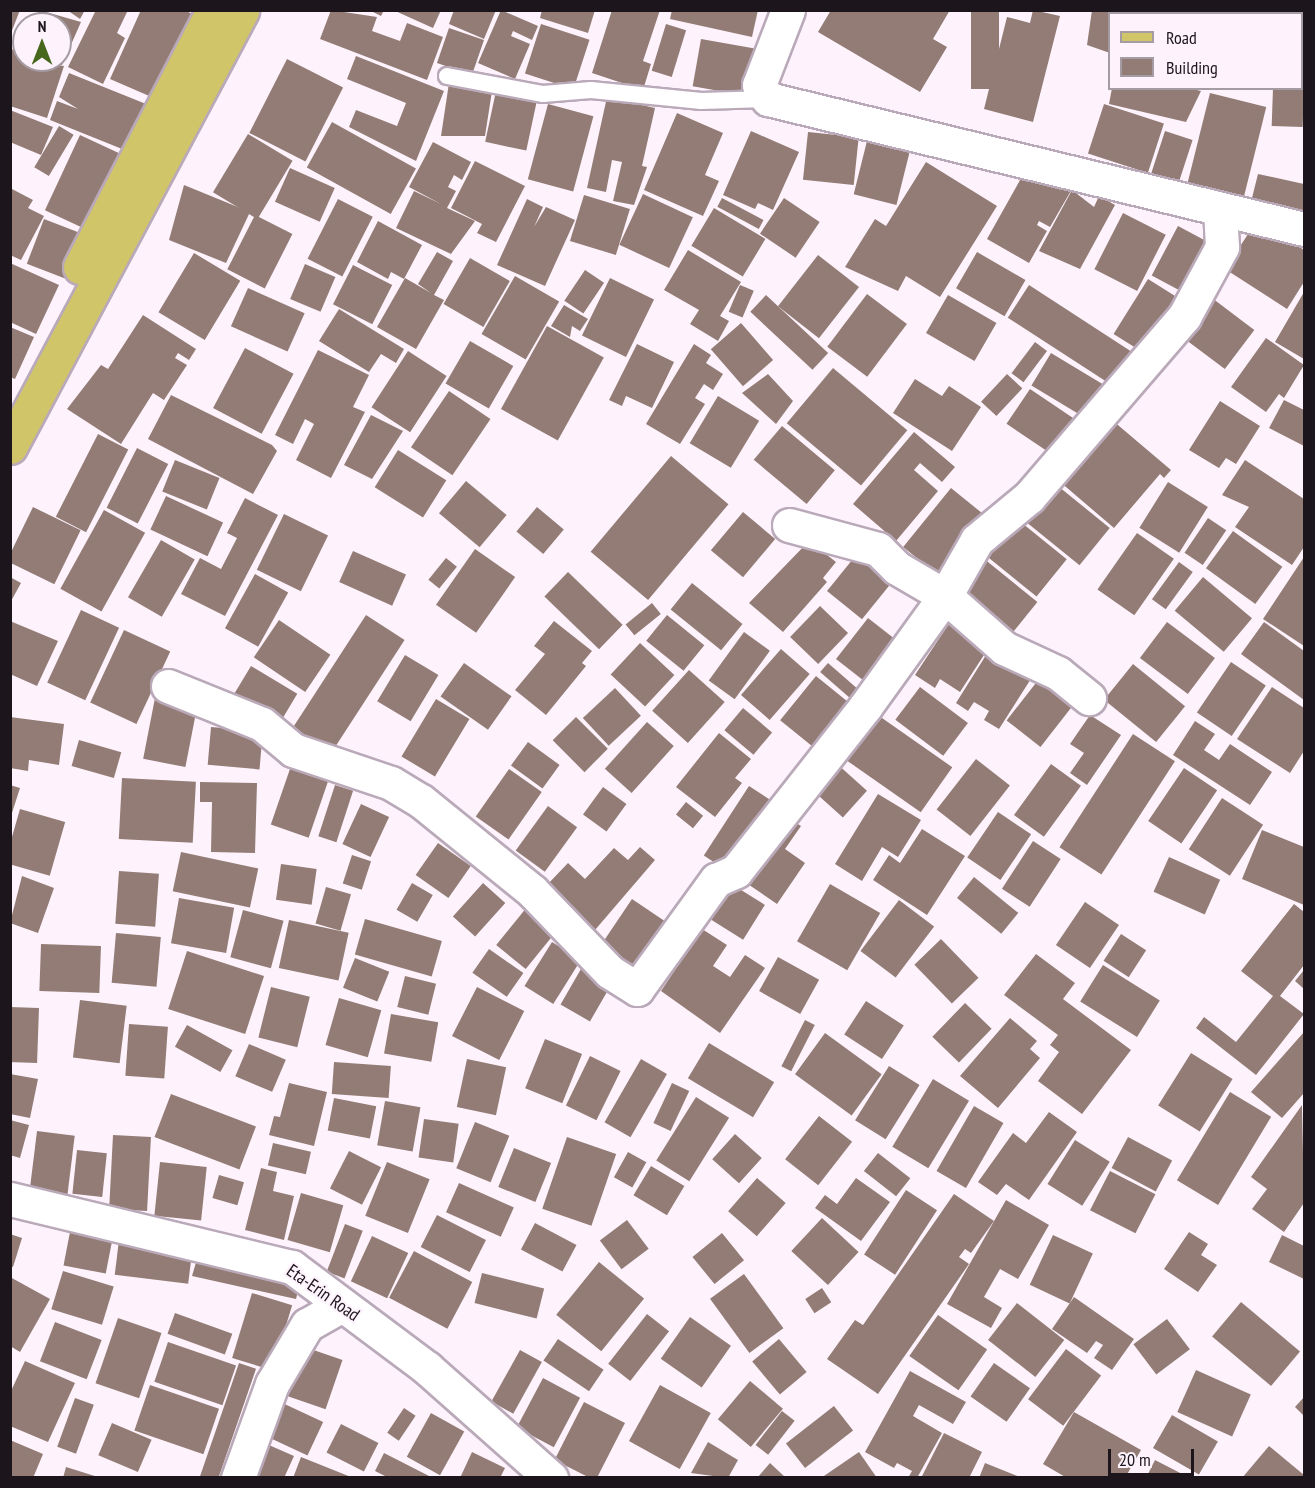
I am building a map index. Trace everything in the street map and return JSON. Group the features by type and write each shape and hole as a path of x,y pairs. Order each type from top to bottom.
{"main road":[{"path":"10,400 213,10"},
{"path":"10,447 242,10"}],"street":[{"path":"788,10 759,85 768,99 1151,188 1220,210 1305,229"},
{"path":"168,686 262,724 293,750 391,783 421,801 532,891 610,972 637,989 716,880 736,871 945,596 977,540 1029,497 1184,317 1222,247 1220,210"},
{"path":"789,525 856,540 945,596 1004,648 1058,673 1089,698"},
{"name":"Eta-Erin Road","path":"10,1198 292,1267 427,1368 551,1478"},
{"path":"238,1478 272,1384 307,1325 342,1305"}],"lane":[{"path":"447,76 543,94 591,90 701,101 768,99"}],"building":[{"path":"10,10 20,10 12,12 10,33"},
{"path":"67,10 85,10 80,19"},
{"path":"96,10 128,10 117,33 125,38 103,84 72,69 72,59"},
{"path":"141,10 184,10 201,18 163,102 110,79"},
{"path":"331,10 377,17 372,31 400,41 407,23 443,37 427,80 320,39"},
{"path":"369,10 384,10 381,16"},
{"path":"393,10 441,10 433,28"},
{"path":"454,10 496,10 484,39 449,24"},
{"path":"501,10 538,26 532,40 513,31 511,36 530,44 515,79 478,63"},
{"path":"542,10 595,10 588,33 540,18"},
{"path":"612,10 660,10 643,61 651,64 643,90 592,73"},
{"path":"672,10 758,10 752,37 670,19"},
{"path":"831,10 950,10 933,39 947,47 920,92 818,32"},
{"path":"971,10 999,10 999,89 971,89"},
{"path":"1033,10 1060,16 1033,122 984,109 1007,17 1030,23"},
{"path":"1092,10 1126,10 1108,12 1108,52 1087,45"},
{"path":"1180,10 1258,10 1218,12 1180,12"},
{"path":"1288,10 1304,10 1304,29 1303,12"},
{"path":"72,19 81,22 72,42"},
{"path":"541,24 590,40 573,89 525,73"},
{"path":"666,24 686,30 672,77 652,71"},
{"path":"449,28 484,40 472,75 437,63"},
{"path":"701,39 756,49 748,96 693,86"},
{"path":"11,49 12,72 62,72 47,118 10,106"},
{"path":"356,56 444,91 416,161 349,127 356,110 397,126 406,103 347,79"},
{"path":"287,59 343,88 305,162 249,133"},
{"path":"69,73 151,106 132,153 50,120 57,101 78,109 59,97"},
{"path":"449,83 492,91 485,136 441,136"},
{"path":"1304,89 1303,127 1272,126 1273,90"},
{"path":"1112,90 1201,91 1186,122 1109,104"},
{"path":"496,91 537,100 526,151 485,142"},
{"path":"1210,93 1266,107 1244,197 1188,183"},
{"path":"607,97 655,108 642,166 647,167 634,205 613,201 622,162 612,160 606,192 587,188"},
{"path":"548,104 593,116 573,192 528,179"},
{"path":"1104,104 1164,123 1148,173 1088,153"},
{"path":"10,110 53,127 41,155 10,142"},
{"path":"677,113 723,133 705,175 719,181 703,216 644,190"},
{"path":"332,122 416,169 391,214 307,167"},
{"path":"59,126 74,135 49,176 34,167"},
{"path":"751,131 799,152 773,210 758,203 755,209 723,195"},
{"path":"1165,131 1193,140 1177,188 1149,180"},
{"path":"808,132 859,137 854,185 803,180"},
{"path":"248,134 293,161 258,219 213,192"},
{"path":"80,135 126,157 91,232 45,210"},
{"path":"868,137 911,148 896,205 854,194"},
{"path":"433,142 471,162 462,180 454,175 448,187 456,191 447,208 475,221 451,254 396,228 414,191 441,204 409,187"},
{"path":"475,161 525,186 496,242 477,233 482,224 451,208"},
{"path":"926,162 997,206 940,297 906,276 898,291 845,267 875,219 886,226"},
{"path":"290,168 335,188 320,222 275,202"},
{"path":"1024,173 1042,183 1047,174 1072,189 1050,227 1039,221 1037,225 1047,231 1029,263 987,239"},
{"path":"1258,174 1304,184 1304,214 1251,202"},
{"path":"184,185 250,212 226,263 169,240"},
{"path":"12,189 33,200 28,208 44,216 21,260 10,255"},
{"path":"1072,190 1094,207 1099,196 1115,205 1080,269 1039,251"},
{"path":"643,194 693,217 669,268 619,245"},
{"path":"584,195 630,209 616,255 570,241"},
{"path":"722,198 763,220 759,229 717,207"},
{"path":"784,198 820,222 796,258 760,234"},
{"path":"338,199 373,217 342,276 308,259"},
{"path":"527,199 543,207 534,227 546,207 575,220 545,286 497,265"},
{"path":"714,208 765,239 743,277 691,246"},
{"path":"1123,213 1166,235 1137,291 1094,269"},
{"path":"255,215 292,234 265,288 227,269"},
{"path":"44,219 84,234 67,279 27,264"},
{"path":"1258,219 1304,250 1304,282 1287,309 1225,269"},
{"path":"378,221 422,245 404,279 391,272 388,279 357,262"},
{"path":"1178,226 1216,246 1190,296 1152,275"},
{"path":"688,250 741,282 720,316 729,321 718,341 690,324 699,310 664,290"},
{"path":"437,252 453,261 434,295 444,300 416,349 377,327 405,278 431,293 418,284"},
{"path":"977,252 1025,280 1004,316 956,288"},
{"path":"194,253 240,281 205,340 158,312"},
{"path":"818,255 859,287 819,338 778,306"},
{"path":"470,258 510,281 483,327 444,304"},
{"path":"10,263 59,285 36,334 10,322"},
{"path":"305,264 335,277 321,312 290,299"},
{"path":"353,265 392,285 372,324 333,304"},
{"path":"585,270 604,283 583,314 564,301"},
{"path":"515,276 559,302 526,360 482,334"},
{"path":"610,278 654,299 626,357 582,336"},
{"path":"1148,279 1181,300 1147,355 1114,334"},
{"path":"740,285 754,291 742,318 729,312"},
{"path":"1029,285 1130,351 1109,384 1008,318"},
{"path":"248,288 305,313 288,352 231,326"},
{"path":"1304,292 1304,359 1275,342"},
{"path":"867,294 907,324 867,377 827,347"},
{"path":"766,295 828,353 812,370 750,312"},
{"path":"948,295 996,323 974,361 926,333"},
{"path":"1208,295 1254,330 1225,369 1179,334"},
{"path":"564,305 588,319 580,331 572,326 570,337 551,326"},
{"path":"339,309 404,349 396,363 381,354 369,372 319,341"},
{"path":"143,315 196,349 189,360 178,353 175,358 187,365 164,400 153,393 121,444 67,409 101,365 108,369"},
{"path":"741,323 773,360 743,386 711,349"},
{"path":"547,326 604,358 558,441 501,409"},
{"path":"10,327 34,337 15,379 10,377"},
{"path":"1266,338 1304,365 1284,398 1279,394 1266,412 1231,387"},
{"path":"470,341 513,366 489,408 446,383"},
{"path":"1035,342 1047,351 1024,382 1012,373"},
{"path":"637,344 674,362 652,408 626,396 622,406 609,400"},
{"path":"694,344 711,355 706,363 723,374 713,390 704,384 695,398 705,404 680,444 646,424"},
{"path":"245,348 294,374 262,434 213,408"},
{"path":"318,350 369,375 353,407 365,412 331,478 296,460 314,424 305,419 293,444 275,435"},
{"path":"408,351 447,376 410,432 372,407"},
{"path":"1051,353 1102,384 1083,416 1031,386"},
{"path":"833,368 907,430 861,486 787,423"},
{"path":"768,374 793,401 776,424 742,393"},
{"path":"1007,374 1022,388 996,416 981,402"},
{"path":"915,379 942,396 949,386 981,407 952,451 893,413"},
{"path":"1030,389 1080,423 1056,457 1007,424"},
{"path":"449,391 490,419 452,475 411,447"},
{"path":"171,395 272,445 277,451 253,494 148,439"},
{"path":"718,396 759,421 731,468 690,443"},
{"path":"1284,400 1304,410 1304,446 1269,428"},
{"path":"1220,401 1260,426 1236,464 1226,458 1219,468 1189,450"},
{"path":"371,415 403,431 372,479 344,465"},
{"path":"1112,420 1171,470 1164,478 1160,474 1114,528 1059,481"},
{"path":"782,426 835,470 807,504 754,460"},
{"path":"914,432 955,467 942,482 920,463 914,470 938,491 896,541 853,504"},
{"path":"98,434 128,449 86,532 56,517"},
{"path":"137,448 168,464 138,524 107,508"},
{"path":"398,450 446,480 423,518 375,487"},
{"path":"671,456 728,504 648,600 591,552"},
{"path":"175,460 220,478 207,510 162,492"},
{"path":"1245,460 1304,499 1304,547 1292,565 1235,527 1249,507 1222,495"},
{"path":"466,481 507,515 480,547 439,513"},
{"path":"1053,482 1110,528 1080,565 1023,519"},
{"path":"1168,482 1208,507 1179,553 1139,528"},
{"path":"951,488 984,515 937,574 903,547"},
{"path":"166,496 223,523 207,556 150,530"},
{"path":"245,498 278,515 225,616 181,594 200,558 221,569 237,538 227,533"},
{"path":"33,507 81,530 54,584 10,563 10,554"},
{"path":"537,507 564,529 543,554 516,532"},
{"path":"104,510 145,533 101,612 60,589"},
{"path":"743,512 775,539 743,577 711,550"},
{"path":"284,514 328,535 301,591 257,570"},
{"path":"1208,518 1226,530 1203,565 1185,553"},
{"path":"1017,519 1067,559 1037,597 987,556"},
{"path":"1233,531 1282,567 1255,604 1206,568"},
{"path":"1137,533 1174,559 1134,615 1097,590"},
{"path":"161,540 195,560 162,617 128,597"},
{"path":"809,541 836,562 823,578 827,582 783,632 749,603"},
{"path":"475,549 515,577 476,633 436,605"},
{"path":"861,549 896,577 862,619 827,591"},
{"path":"353,551 406,575 392,606 339,582"},
{"path":"1304,557 1304,646 1263,619"},
{"path":"446,558 457,567 439,589 428,580"},
{"path":"983,558 1037,602 1005,642 950,598"},
{"path":"1179,562 1193,572 1166,609 1152,599"},
{"path":"568,572 623,625 599,649 544,596"},
{"path":"255,574 288,592 258,647 225,628"},
{"path":"10,577 21,583 10,603"},
{"path":"1203,577 1252,618 1224,652 1175,611"},
{"path":"692,583 743,624 721,650 671,609"},
{"path":"652,603 661,614 634,635 626,624"},
{"path":"820,606 848,633 818,664 790,637"},
{"path":"81,610 119,628 85,700 47,683"},
{"path":"366,615 405,640 331,753 292,728"},
{"path":"667,615 704,645 684,671 646,641"},
{"path":"954,616 993,641 960,692 940,679 935,688 915,675"},
{"path":"868,618 899,642 867,683 836,659"},
{"path":"279,620 330,655 305,692 254,657"},
{"path":"10,621 58,641 37,686 10,674"},
{"path":"554,621 592,651 582,663 586,666 546,715 515,690 545,654 534,646"},
{"path":"1167,622 1215,658 1188,694 1140,658"},
{"path":"1264,622 1304,651 1304,700 1241,654"},
{"path":"124,630 170,652 136,724 90,703"},
{"path":"744,632 770,651 735,699 709,681"},
{"path":"640,643 674,675 645,707 611,674"},
{"path":"993,644 1036,671 999,729 984,720 989,711 974,702 968,711 956,703"},
{"path":"781,649 810,674 770,720 741,695"},
{"path":"405,655 438,675 411,721 377,701"},
{"path":"1231,662 1266,685 1232,736 1197,713"},
{"path":"464,663 512,696 488,730 440,697"},
{"path":"828,663 859,690 851,699 820,672"},
{"path":"1133,664 1185,706 1156,742 1104,700"},
{"path":"251,666 297,694 278,726 231,699"},
{"path":"689,670 725,702 688,743 652,711"},
{"path":"1046,670 1080,696 1040,747 1007,720"},
{"path":"816,676 858,710 822,754 780,720"},
{"path":"920,687 968,723 943,756 895,720"},
{"path":"1272,687 1304,708 1304,751 1290,773 1237,739"},
{"path":"615,688 641,716 609,746 583,718"},
{"path":"155,698 197,706 185,767 143,759"},
{"path":"436,699 469,719 435,777 401,756"},
{"path":"743,708 772,732 753,755 724,730"},
{"path":"872,711 952,767 921,812 840,756"},
{"path":"1090,715 1121,735 1087,785 1070,773 1084,753 1070,744"},
{"path":"10,717 64,724 59,765 29,760 28,771 10,768"},
{"path":"576,717 608,749 584,772 553,740"},
{"path":"1195,721 1215,734 1204,750 1219,760 1230,744 1272,772 1250,805 1173,755"},
{"path":"647,722 674,746 632,793 605,769"},
{"path":"211,727 263,732 259,769 208,765"},
{"path":"719,733 751,759 735,778 742,783 715,817 676,787"},
{"path":"1133,734 1175,761 1101,874 1059,847"},
{"path":"79,740 121,752 114,778 72,766"},
{"path":"528,742 560,765 543,788 511,765"},
{"path":"976,759 1010,785 970,836 937,809"},
{"path":"835,762 867,791 843,818 811,789"},
{"path":"1051,764 1081,786 1044,837 1014,815"},
{"path":"291,766 329,779 309,838 271,825"},
{"path":"1184,768 1217,790 1181,843 1148,821"},
{"path":"509,769 542,792 508,839 476,817"},
{"path":"122,778 196,782 193,843 119,839"},
{"path":"200,782 257,783 255,853 211,852 212,802 200,802"},
{"path":"10,785 20,788 11,816 10,816"},
{"path":"335,785 353,791 336,842 318,836"},
{"path":"749,786 775,803 730,872 704,856"},
{"path":"603,787 626,804 606,832 583,815"},
{"path":"878,794 921,820 898,857 882,847 862,881 835,864"},
{"path":"1222,798 1263,825 1230,876 1189,849"},
{"path":"686,802 703,816 693,828 676,814"},
{"path":"361,804 389,817 371,857 342,844"},
{"path":"548,806 577,827 545,872 516,850"},
{"path":"20,809 65,822 50,876 10,864 10,844"},
{"path":"998,812 1031,834 1000,880 967,858"},
{"path":"790,819 801,826 785,849 805,863 777,904 739,878"},
{"path":"922,829 965,856 927,915 873,880 889,855 900,863"},
{"path":"1262,830 1304,847 1304,905 1242,879"},
{"path":"1033,841 1061,859 1030,907 1002,889"},
{"path":"438,843 471,866 448,898 416,875"},
{"path":"640,847 655,860 595,930 546,886 568,863 585,879 614,848 628,860"},
{"path":"181,852 258,868 250,908 173,891"},
{"path":"352,855 371,861 362,890 343,884"},
{"path":"1169,857 1220,880 1205,914 1154,892"},
{"path":"281,864 317,869 312,905 276,900"},
{"path":"119,871 159,874 155,927 115,924"},
{"path":"22,876 54,888 38,933 10,923"},
{"path":"974,877 1018,913 1001,934 957,898"},
{"path":"725,880 765,905 743,940 703,915"},
{"path":"412,883 433,895 417,922 396,910"},
{"path":"483,883 505,903 475,937 453,916"},
{"path":"830,884 880,913 847,970 797,941"},
{"path":"326,887 351,894 341,931 316,924"},
{"path":"179,898 234,908 226,953 171,943"},
{"path":"632,899 667,922 634,971 599,948"},
{"path":"899,900 934,926 896,978 860,951"},
{"path":"1085,902 1119,925 1090,968 1056,945"},
{"path":"1294,904 1304,912 1304,965 1280,996 1304,1014 1256,1075 1196,1028 1204,1017 1236,1042 1273,996 1241,971"},
{"path":"527,907 557,931 526,969 496,945"},
{"path":"243,910 284,921 271,968 230,957"},
{"path":"365,919 442,941 432,977 355,955"},
{"path":"289,920 349,933 338,981 279,968"},
{"path":"702,929 727,945 713,966 730,977 745,955 765,968 720,1033 661,991"},
{"path":"116,933 161,937 156,987 112,983"},
{"path":"1121,934 1146,950 1129,977 1104,961"},
{"path":"941,939 979,978 952,1004 914,965"},
{"path":"552,942 581,960 553,1004 524,986"},
{"path":"41,944 101,946 99,993 39,991"},
{"path":"489,949 523,973 507,997 472,973"},
{"path":"187,951 264,976 245,1034 168,1009"},
{"path":"1036,954 1075,983 1063,999 1131,1050 1082,1114 1038,1081 1059,1052 1050,1045 1058,1035 1004,995"},
{"path":"778,957 819,980 800,1014 759,991"},
{"path":"355,958 389,972 377,1002 343,988"},
{"path":"585,962 614,979 590,1021 560,1004"},
{"path":"1103,965 1160,1001 1137,1037 1080,1001"},
{"path":"1304,970 1304,989 1295,981"},
{"path":"405,976 436,984 428,1015 397,1007"},
{"path":"271,987 310,997 297,1047 258,1037"},
{"path":"477,987 524,1011 499,1060 452,1036"},
{"path":"339,998 381,1010 368,1057 325,1045"},
{"path":"80,1000 127,1006 120,1063 73,1058"},
{"path":"866,1001 904,1026 882,1059 844,1035"},
{"path":"965,1003 992,1029 959,1063 932,1037"},
{"path":"10,1007 39,1008 37,1063 10,1062"},
{"path":"391,1014 438,1022 431,1062 384,1053"},
{"path":"1010,1018 1037,1041 1030,1049 1040,1058 998,1108 960,1076"},
{"path":"805,1020 815,1025 791,1071 781,1066"},
{"path":"129,1024 168,1027 164,1079 125,1076"},
{"path":"187,1025 232,1050 220,1072 175,1047"},
{"path":"1304,1032 1304,1093 1282,1118 1251,1092"},
{"path":"825,1033 882,1074 852,1115 795,1074"},
{"path":"545,1039 582,1054 562,1103 525,1088"},
{"path":"709,1043 774,1082 753,1117 688,1078"},
{"path":"249,1044 286,1060 272,1092 235,1076"},
{"path":"1191,1053 1233,1079 1200,1132 1158,1106"},
{"path":"590,1056 621,1071 596,1120 566,1105"},
{"path":"467,1059 506,1067 496,1115 457,1107"},
{"path":"641,1059 667,1074 630,1137 604,1122"},
{"path":"334,1062 391,1066 389,1098 332,1094"},
{"path":"889,1066 920,1085 886,1139 855,1120"},
{"path":"10,1074 38,1079 30,1118 10,1114"},
{"path":"933,1079 969,1101 928,1168 892,1147"},
{"path":"289,1083 327,1092 314,1146 269,1135 274,1116 280,1117"},
{"path":"672,1083 689,1091 671,1131 653,1123"},
{"path":"1230,1092 1271,1117 1218,1205 1177,1180"},
{"path":"171,1094 256,1127 239,1170 155,1137"},
{"path":"696,1097 729,1118 689,1181 656,1161"},
{"path":"334,1098 376,1106 370,1139 328,1130"},
{"path":"385,1101 420,1107 413,1152 377,1145"},
{"path":"1302,1105 1304,1203 1284,1232 1252,1209 1267,1189 1251,1177"},
{"path":"974,1106 1003,1123 966,1188 936,1171"},
{"path":"1049,1112 1077,1132 1029,1200 1006,1184 997,1195 978,1182 1013,1133 1026,1143"},
{"path":"819,1116 852,1142 818,1185 785,1159"},
{"path":"424,1119 459,1124 453,1162 419,1158"},
{"path":"10,1120 29,1125 20,1158 10,1155"},
{"path":"475,1122 509,1136 491,1182 456,1168"},
{"path":"37,1131 75,1136 68,1194 30,1190"},
{"path":"735,1134 762,1158 739,1183 712,1159"},
{"path":"113,1135 151,1137 147,1211 109,1209"},
{"path":"567,1137 616,1154 591,1226 542,1209"},
{"path":"1128,1137 1172,1160 1156,1191 1112,1168"},
{"path":"1075,1140 1110,1162 1082,1206 1047,1184"},
{"path":"273,1143 311,1152 306,1174 268,1165"},
{"path":"514,1148 551,1163 535,1202 498,1187"},
{"path":"77,1150 107,1153 102,1197 72,1194"},
{"path":"349,1151 381,1167 362,1205 330,1188"},
{"path":"628,1152 646,1162 632,1188 614,1177"},
{"path":"878,1153 910,1178 896,1196 864,1171"},
{"path":"160,1162 207,1167 201,1221 154,1216"},
{"path":"387,1162 430,1179 408,1233 365,1216"},
{"path":"651,1166 684,1186 667,1215 633,1195"},
{"path":"261,1168 277,1172 273,1191 294,1196 284,1240 245,1230"},
{"path":"1110,1171 1155,1194 1135,1233 1090,1210"},
{"path":"219,1175 244,1182 237,1205 212,1198"},
{"path":"757,1178 786,1203 757,1236 728,1211"},
{"path":"856,1178 890,1202 861,1241 815,1208 825,1195 837,1204"},
{"path":"459,1183 514,1207 501,1237 446,1212"},
{"path":"906,1190 937,1210 895,1275 864,1255"},
{"path":"301,1193 343,1205 330,1252 287,1240"},
{"path":"954,1194 994,1221 971,1253 965,1249 959,1257 969,1264 878,1394 827,1359 855,1320 863,1325"},
{"path":"1006,1200 1049,1225 1018,1279 1000,1269 984,1297 1002,1308 991,1328 947,1304"},
{"path":"437,1215 486,1240 470,1272 421,1247"},
{"path":"822,1218 859,1252 828,1285 791,1251"},
{"path":"627,1220 649,1249 622,1269 600,1240"},
{"path":"535,1223 576,1245 562,1272 521,1249"},
{"path":"345,1224 363,1231 344,1278 327,1272"},
{"path":"70,1232 112,1240 106,1274 64,1265"},
{"path":"1189,1232 1208,1244 1201,1255 1217,1265 1198,1292 1164,1269"},
{"path":"722,1233 744,1260 714,1284 692,1257"},
{"path":"10,1234 22,1238 13,1267 10,1266"},
{"path":"1053,1235 1093,1254 1070,1303 1030,1285"},
{"path":"1282,1235 1304,1246 1304,1279 1269,1262"},
{"path":"372,1236 408,1253 387,1298 351,1281"},
{"path":"119,1240 192,1249 188,1284 115,1275"},
{"path":"200,1249 300,1283 296,1299 192,1276"},
{"path":"414,1251 472,1282 447,1329 389,1298"},
{"path":"599,1262 644,1299 601,1351 556,1315"},
{"path":"63,1271 114,1286 102,1325 51,1309"},
{"path":"482,1273 544,1288 537,1319 475,1303"},
{"path":"744,1274 783,1328 749,1353 710,1299"},
{"path":"10,1277 50,1299 20,1352 10,1346"},
{"path":"822,1288 831,1302 814,1313 805,1299"},
{"path":"252,1293 292,1305 272,1370 232,1358"},
{"path":"1074,1297 1134,1339 1112,1370 1094,1358 1103,1345 1096,1341 1087,1353 1052,1329"},
{"path":"1241,1302 1300,1351 1271,1386 1212,1336"},
{"path":"1017,1303 1064,1340 1035,1377 988,1340"},
{"path":"175,1313 232,1334 225,1355 167,1334"},
{"path":"647,1314 669,1331 630,1381 608,1364"},
{"path":"938,1315 987,1349 958,1390 909,1356"},
{"path":"690,1317 731,1346 702,1387 661,1359"},
{"path":"118,1318 161,1333 139,1398 96,1383"},
{"path":"1167,1319 1190,1349 1156,1375 1133,1344"},
{"path":"55,1322 102,1340 87,1379 40,1361"},
{"path":"558,1339 604,1370 589,1391 543,1361"},
{"path":"779,1339 807,1372 780,1394 752,1361"},
{"path":"168,1342 236,1365 222,1405 154,1382"},
{"path":"299,1345 342,1360 326,1409 282,1394"},
{"path":"1066,1349 1101,1375 1063,1426 1028,1399"},
{"path":"520,1350 542,1362 513,1414 491,1402"},
{"path":"25,1361 75,1383 48,1442 10,1426 10,1393"},
{"path":"239,1363 256,1369 218,1478 200,1477"},
{"path":"994,1363 1030,1388 1007,1422 970,1397"},
{"path":"1196,1370 1251,1394 1232,1436 1177,1412"},
{"path":"910,1371 966,1402 953,1424 919,1405 913,1416 942,1433 917,1478 908,1478 912,1471 897,1463 894,1468 865,1452"},
{"path":"543,1378 580,1398 554,1447 517,1427"},
{"path":"750,1381 783,1409 751,1447 718,1419"},
{"path":"150,1385 219,1409 203,1454 134,1430"},
{"path":"660,1385 711,1413 680,1469 629,1441"},
{"path":"1304,1397 1304,1416 1295,1407"},
{"path":"75,1398 94,1405 76,1454 57,1447"},
{"path":"276,1400 323,1422 307,1456 260,1434"},
{"path":"584,1402 625,1423 597,1478 590,1478 554,1460"},
{"path":"834,1406 853,1430 805,1468 786,1444"},
{"path":"404,1408 416,1416 399,1441 387,1433"},
{"path":"782,1411 795,1421 768,1455 756,1445"},
{"path":"1074,1412 1141,1450 1125,1478 1067,1478 1043,1464"},
{"path":"431,1413 464,1431 440,1475 407,1457"},
{"path":"1172,1415 1218,1442 1199,1474 1153,1448"},
{"path":"112,1423 152,1440 138,1472 98,1455"},
{"path":"341,1424 378,1443 364,1472 326,1453"},
{"path":"944,1433 982,1452 969,1478 921,1478"},
{"path":"10,1440 43,1454 33,1478 10,1478"},
{"path":"262,1442 294,1456 284,1478 246,1478"},
{"path":"708,1442 738,1460 728,1478 691,1473"},
{"path":"1269,1446 1304,1475 1304,1478 1242,1478"},
{"path":"472,1452 505,1468 500,1478 460,1478"},
{"path":"859,1452 877,1478 821,1478"},
{"path":"384,1453 433,1478 389,1478 375,1471"},
{"path":"301,1457 351,1477 351,1478 293,1478"},
{"path":"1155,1460 1190,1478 1146,1478"},
{"path":"770,1463 786,1478 757,1478"},
{"path":"985,1463 1020,1477 1020,1478 979,1478"},
{"path":"66,1467 98,1477 98,1478 63,1478"}]}
